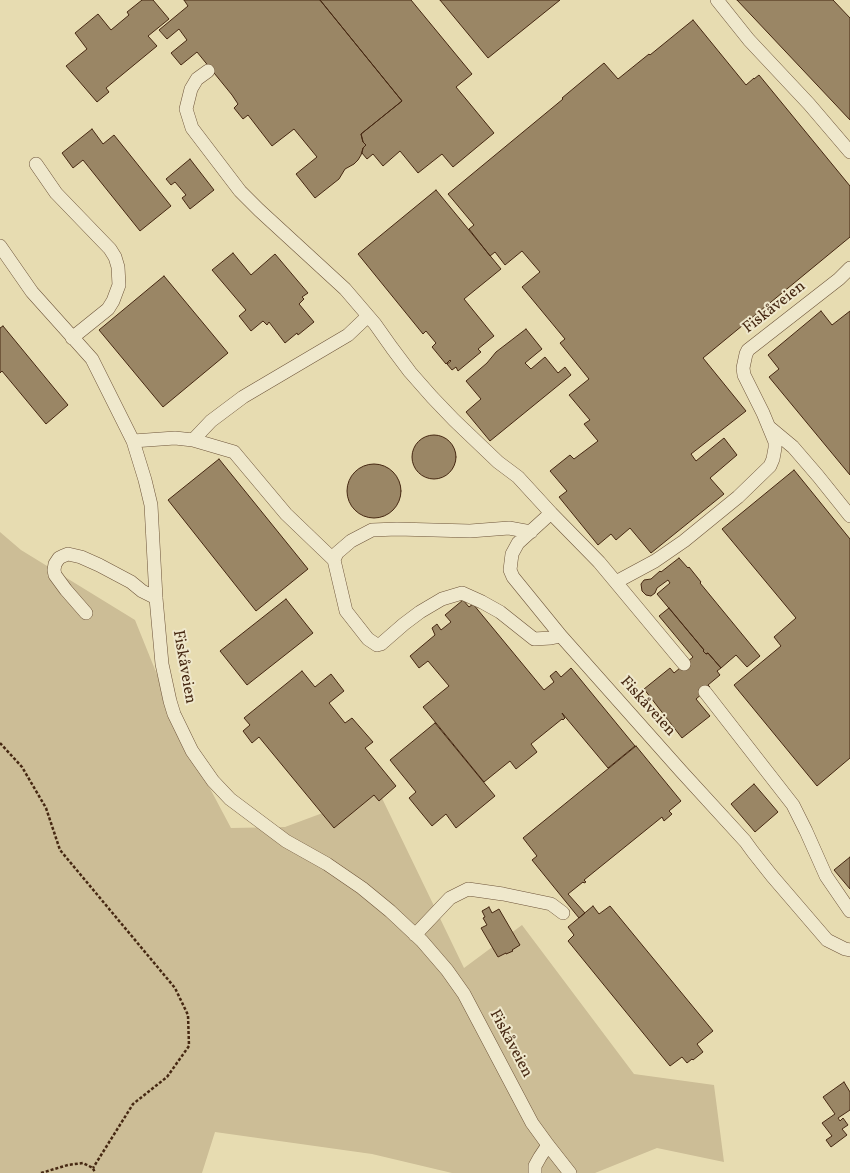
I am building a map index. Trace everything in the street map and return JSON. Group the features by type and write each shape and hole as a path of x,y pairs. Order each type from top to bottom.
{"lane":[{"path":"717,0 749,40 809,104 850,152"},
{"path":"208,70 197,79 191,89 186,109 192,128 240,191 345,289 375,324 410,372 432,397 498,462 518,477 599,562 684,664"},
{"path":"36,164 56,193 110,249 115,257 120,272 119,285 114,301 108,309 72,338"},
{"name":"Fiskåveien","path":"0,246 32,292 92,359 133,441 149,493 151,506 156,598 162,664 174,714 192,751 213,781 235,803 286,841 328,864 362,888 390,911 415,935 446,970 464,994 532,1123 570,1173"},
{"name":"Fiskåveien","path":"616,582 655,561 684,541 738,497 768,470 773,459 775,442 763,413 744,375 743,368 746,354 748,350 839,279 850,268"},
{"path":"193,440 211,421 243,397 348,335 368,316"},
{"name":"Fiskåveien","path":"769,427 793,447 850,516"},
{"path":"133,441 175,438 193,440 234,452 286,514 334,560 346,611 368,639 377,645 381,644 420,612 442,599 462,593 500,612 534,639 561,636"},
{"path":"334,560 337,553 351,542 372,530 397,529 470,531 509,528 531,532 551,513"},
{"name":"Fiskåveien","path":"531,532 518,543 512,554 510,570 513,577 561,636 745,841 752,852 827,940 850,950"},
{"path":"86,613 55,575 55,564 59,558 68,554 99,565 131,582 142,591 156,598"},
{"path":"705,692 793,805 826,876 850,911"},
{"path":"415,935 450,898 468,889 503,894 551,904 562,913"},
{"path":"535,1173 540,1157 548,1145"}],"path":[{"path":"0,743 22,767 46,808 60,850 175,988 188,1015 189,1046 167,1077 133,1104 93,1168"},
{"path":"41,1173 68,1165 83,1163 93,1168 95,1173"}],"shaded area":[{"path":"0,532 21,550 135,620 181,734 231,828 285,827 379,792 464,968 522,925 634,1074 714,1085 724,1162 657,1148 595,1173 452,1173 372,1154 215,1132 202,1173 0,1173"}],"building":[{"path":"142,0 153,0 169,19 148,36 157,46 106,88 109,92 97,102 66,66 87,49 75,33 98,14 111,30 129,15 127,12"},
{"path":"184,0 320,0 402,101 361,134 363,142 366,145 363,148 358,160 345,169 339,179 315,198 296,174 317,157 294,129 272,146 248,115 243,119 234,108 238,104 197,52 181,65 171,53 187,40 179,29 167,39 159,30 188,6"},
{"path":"320,0 411,0 472,74 456,87 494,133 453,167 442,154 418,173 400,151 383,166 373,154 367,159 362,153 363,148 366,145 363,142 361,134 402,101"},
{"path":"440,0 560,0 488,58"},
{"path":"737,0 833,0 850,18 850,120"},
{"path":"693,20 746,85 759,75 850,186 850,237 703,358 746,411 691,454 696,461 724,438 737,455 710,478 724,494 651,553 630,528 616,540 611,534 598,545 559,497 567,491 550,471 570,455 574,459 598,441 584,424 590,420 569,395 589,379 560,343 565,339 522,287 540,272 522,251 505,265 495,252 490,256 469,229 474,225 448,194 563,99 562,98 604,63 618,79"},
{"path":"92,129 103,144 114,135 171,206 140,231 83,160 73,168 62,153"},
{"path":"190,159 214,190 190,209 182,198 186,195 175,182 171,185 166,179"},
{"path":"436,190 501,269 464,299 494,336 478,349 481,352 458,371 456,367 452,370 447,364 451,361 450,360 446,364 432,347 436,343 426,331 423,334 358,254"},
{"path":"233,253 251,275 275,254 308,293 302,297 304,299 299,304 314,322 285,343 269,322 267,325 263,321 251,331 239,316 246,310 212,270"},
{"path":"164,276 228,353 163,407 99,330"},
{"path":"821,311 832,325 850,311 850,475 769,377 779,369 768,355"},
{"path":"3,326 68,405 46,424 2,371 0,373 0,328"},
{"path":"526,329 542,349 525,363 531,369 545,357 558,373 565,367 571,375 490,441 466,412 481,399 466,381 487,363 496,352"},
{"path":"434,435 446,439 452,445 456,457 452,469 446,475 434,479 422,475 416,469 412,457 416,445 422,439"},
{"path":"219,459 308,569 256,611 168,500"},
{"path":"369,464 379,464 389,468 397,476 401,486 401,496 397,506 389,514 379,518 369,518 359,514 351,506 347,496 347,486 351,476 359,468"},
{"path":"794,470 850,539 850,758 817,786 734,685 781,646 774,637 796,618 722,529"},
{"path":"679,558 688,568 689,567 701,582 700,583 760,656 747,667 736,655 721,668 708,653 706,654 703,651 704,650 657,594 670,583 668,580 657,588 655,593 651,596 646,595 642,591 641,584 644,580 651,579"},
{"path":"286,599 313,633 247,685 220,651"},
{"path":"463,600 469,607 473,604 544,690 554,682 550,676 556,671 561,677 571,668 635,746 608,768 562,713 565,718 563,720 562,719 531,744 537,752 516,769 510,761 484,782 423,707 449,686 428,661 419,668 410,656 435,635 432,628 437,624 441,630 451,622 445,615"},
{"path":"669,608 704,650 703,651 706,654 708,653 721,668 717,671 720,675 708,685 710,687 696,699 710,716 682,738 644,689 670,668 674,673 693,657 659,616"},
{"path":"302,671 315,687 331,674 344,691 329,703 345,723 352,718 373,742 365,748 396,786 379,801 374,795 334,828 259,737 252,743 243,731 250,725 244,718"},
{"path":"435,723 495,796 456,828 446,814 432,826 409,798 416,792 390,760"},
{"path":"636,746 681,801 669,811 672,814 664,821 662,817 584,880 586,882 583,882 568,894 585,913 579,918 532,860 537,856 523,838"},
{"path":"754,784 778,812 755,832 731,804"},
{"path":"850,857 850,889 834,870"},
{"path":"593,906 599,914 610,906 713,1031 697,1044 703,1052 693,1060 692,1059 687,1063 682,1057 670,1066 568,941 574,935 568,927"},
{"path":"489,907 492,913 499,909 520,945 512,950 513,951 498,957 481,928 487,925 483,918 485,917 482,911"},
{"path":"844,1082 850,1092 850,1110 838,1118 840,1121 843,1118 848,1125 842,1129 847,1135 831,1147 826,1140 832,1136 822,1123 835,1114 823,1097"}]}
